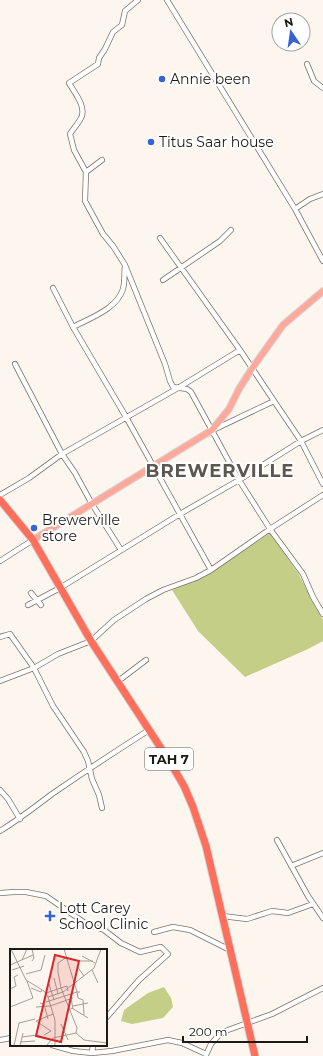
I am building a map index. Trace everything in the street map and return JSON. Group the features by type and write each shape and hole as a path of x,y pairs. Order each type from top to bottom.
{"highway":[{"name":"TAH 7","path":"0,500 33,540 91,641 184,786 193,807 206,846 255,1056"}],"main road":[{"path":"33,540 212,430 229,409 252,368 283,325 323,291"}],"street":[{"path":"138,0 125,10 122,25 113,32 99,58 98,64 69,83 78,98 82,110 82,117 70,134 74,150 86,172 85,201 103,234 113,246 125,265 166,364 173,387 187,389 191,392 239,480 270,529 303,574 313,597 323,614"},
{"path":"167,0 295,209 323,261"},
{"path":"307,64 314,81 323,88"},
{"path":"86,172 102,160"},
{"path":"295,209 310,199 323,194"},
{"path":"163,280 224,238 231,230"},
{"path":"160,238 240,350 301,441 323,484"},
{"path":"73,327 111,305 119,297 123,288 125,265"},
{"path":"54,288 73,327 212,570"},
{"path":"0,495 29,478 62,454 178,388 240,350"},
{"path":"15,364 62,454 121,550"},
{"path":"212,430 274,401"},
{"path":"28,605 60,588 301,441 323,430"},
{"path":"0,681 34,668 58,654 91,641 114,620 146,599 163,590 196,578 212,570 270,529 323,496"},
{"path":"0,561 33,540"},
{"path":"31,593 41,605"},
{"path":"0,637 10,634 34,668 53,706 84,752 102,808"},
{"path":"118,682 146,660"},
{"path":"0,831 20,819 52,794 90,768 149,730"},
{"path":"0,790 8,799 20,819"},
{"path":"276,840 313,904 323,918"},
{"path":"291,866 323,853"},
{"path":"0,894 26,892 46,896 85,923 104,930 121,943 140,952 161,947 168,954 139,980 107,1017"},
{"path":"222,916 248,919 272,911 288,913 313,904"},
{"path":"154,932 173,927 190,930 230,950"},
{"path":"56,1046 73,1051 92,1053 112,1051 168,1040 182,1043 206,1055 211,1044 219,1035 228,1030 272,1014 323,988"},
{"path":"0,1040 10,1038"},
{"path":"92,1053 93,1046"}],"green space":[{"path":"270,533 298,573 323,620 323,641 245,677 198,631 172,590 206,576"},
{"path":"164,987 171,998 173,1007 163,1018 132,1024 121,1021 124,1010 148,993"}],"place":[{"name":"Annie been","path":"162,79"},
{"name":"Titus Saar house","path":"151,142"},
{"name":"Brewerville store","path":"34,528"},
{"name":"Lott Carey School Clinic","path":"50,916"}],"district":[{"name":"BREWERVILLE","path":"220,471"}]}
